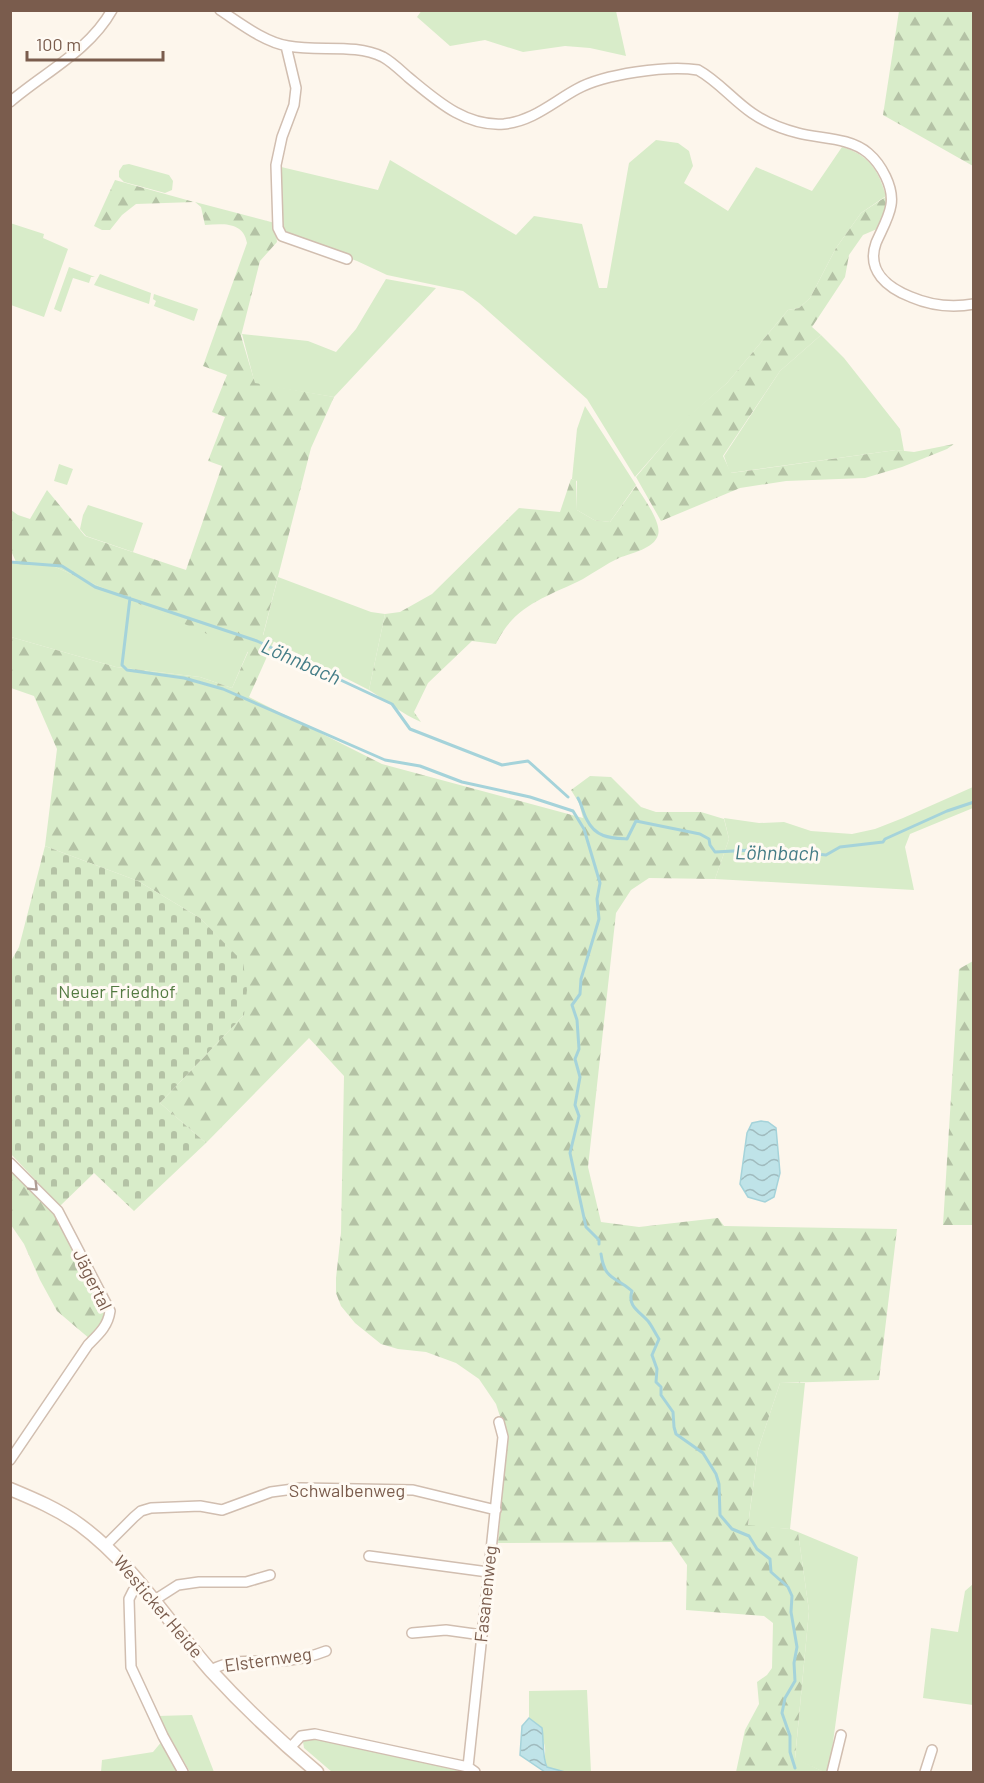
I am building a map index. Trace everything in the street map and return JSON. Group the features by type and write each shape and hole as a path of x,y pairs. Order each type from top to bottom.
{"street":[{"path":"10,102 83,47 102,26 112,10"},
{"path":"220,10 262,36 286,46 371,52 387,59 454,112 468,119 488,124 519,121 535,115 579,88 604,79 632,73 698,70 762,119 799,134 840,141 868,153 885,176 892,197 891,207 875,247 874,259 879,278 901,294 915,299 948,307 974,304"},
{"path":"286,46 296,88 294,105 282,137 276,165 278,228 282,236 347,259"},
{"name":"Jägertal","path":"10,1163 58,1211 110,1311 109,1321 82,1353 10,1460"},
{"name":"Fasanenweg","path":"472,1770 482,1635 503,1437 499,1422"},
{"name":"Schwalbenweg","path":"105,1546 141,1511 151,1508 200,1506 222,1510 271,1492 301,1488 413,1490 496,1510"},
{"name":"Westicker Heide","path":"10,1489 51,1507 77,1523 105,1546 140,1584 211,1670 288,1749 317,1773"},
{"path":"369,1556 488,1572"},
{"path":"153,1600 178,1585 246,1582 270,1575"},
{"path":"140,1584 129,1599 131,1667 162,1736 183,1773"},
{"path":"412,1633 446,1630 482,1635"},
{"name":"Elsternweg","path":"211,1670 234,1661 281,1661 308,1658 326,1651"},
{"path":"288,1749 301,1736 315,1734 472,1770"},
{"path":"832,1773 841,1735"},
{"path":"925,1773 932,1750"}],"green space":[{"path":"422,10 616,11 626,56 590,48 565,46 523,52 485,40 450,46 417,17"},
{"path":"899,11 973,11 973,166 883,115"},
{"path":"656,140 678,143 689,151 693,166 684,183 728,211 756,167 812,191 842,147 859,154 871,164 880,178 886,196 861,213 836,248 810,298 799,308 788,310 727,383 684,421 635,477 587,399 463,291 387,275 357,261 284,235 280,229 277,166 378,190 390,160 516,235 534,216 582,224 599,288 607,288 629,163"},
{"path":"129,164 169,175 173,181 172,190 165,193 124,182 119,177 119,171 123,165"},
{"path":"115,180 194,202 136,204 122,215 110,230 102,230 94,226"},
{"path":"887,196 887,205 877,229 863,235 849,255 845,277 812,327 821,335 780,371 723,456 731,473 896,450 914,452 954,444 902,467 865,478 786,481 740,488 661,521 636,477 684,420 727,383 788,310 799,308 810,298 836,248 861,213"},
{"path":"195,202 275,223 277,242 260,261 241,336 255,383 334,397 311,448 263,635 274,641 249,697 382,764 583,818 579,803 571,790 590,776 611,777 641,807 656,812 701,812 724,819 729,839 715,879 649,878 631,890 616,913 588,1167 601,1222 639,1227 718,1218 724,1226 897,1229 879,1380 780,1383 758,1450 748,1525 790,1529 798,1532 809,1611 795,1758 824,1772 736,1772 745,1730 759,1704 757,1682 772,1668 773,1623 764,1616 686,1610 687,1565 671,1542 498,1543 507,1438 496,1404 479,1379 456,1363 426,1352 398,1349 381,1344 355,1323 341,1306 336,1293 341,1233 344,1076 309,1038 206,1143 160,1103 244,1015 243,963 200,918 138,881 45,846 57,749 34,696 11,688 11,637 116,667 200,677 232,688 248,652 53,566 17,564 11,551 11,510 30,519 47,490 85,536 186,570 222,466 208,461 225,417 212,412 227,375 203,366 247,243 245,236 236,227 225,224 205,225 201,207"},
{"path":"10,223 44,234 43,238 68,249 44,317 11,305"},
{"path":"69,267 95,277 91,277 89,283 73,278 61,312 54,309"},
{"path":"100,274 151,293 149,304 94,285"},
{"path":"386,279 436,288 334,397 255,384 242,334 308,341 336,352 356,329"},
{"path":"154,294 198,309 194,321 154,306 156,301 153,299"},
{"path":"821,335 844,358 900,429 904,451 896,450 730,473 724,456 780,371"},
{"path":"585,406 636,485 610,522 594,520 577,510 577,481 572,479 577,429"},
{"path":"59,464 73,469 67,485 54,481"},
{"path":"571,479 576,480 577,510 594,520 610,522 636,486 657,524 656,540 642,550 614,560 522,611 503,631 496,644 472,641 428,683 414,712 421,722 369,690 385,614 400,612 432,594 519,508 560,512"},
{"path":"88,505 143,523 133,552 86,536 80,529"},
{"path":"10,563 53,566 248,651 232,688 200,677 116,667 11,637"},
{"path":"278,577 371,612 385,614 369,690 263,636"},
{"path":"973,787 973,808 910,834 905,847 914,890 715,879 729,839 724,818 759,823 784,822 811,831 852,834 875,829"},
{"name":"Neuer Friedhof","path":"45,846 138,881 200,918 243,962 247,990 244,1015 160,1103 206,1143 134,1211 94,1173 60,1206 11,1154 11,961 19,947"},
{"path":"973,961 973,1225 943,1225 959,969"},
{"path":"10,1168 56,1214 105,1307 106,1319 90,1339 57,1311 24,1244 11,1225"},
{"path":"780,1383 805,1383 790,1529 748,1526 758,1450"},
{"path":"798,1532 858,1557 829,1772 795,1759 809,1611"},
{"path":"973,1584 973,1705 923,1698 931,1628 958,1632 965,1591"},
{"path":"587,1690 591,1772 565,1772 547,1767 542,1736 529,1718 529,1691"},
{"path":"192,1715 214,1772 190,1772 158,1716"},
{"path":"315,1735 467,1769 471,1772 332,1772 304,1748 303,1742"},
{"path":"163,1740 182,1772 101,1772 102,1760 153,1752"}],"water":[{"path":"768,1122 776,1128 780,1173 774,1197 765,1202 748,1197 740,1184 747,1133 752,1123"},
{"path":"529,1718 542,1728 547,1767 565,1772 545,1772 520,1755 522,1726"}],"waterway":[{"name":"Löhnbach","path":"10,562 62,566 95,587 257,641 392,704 410,729 502,765 528,761 568,797"},
{"path":"130,598 122,665 127,670 184,678 223,689 385,760 420,766 462,782 530,797 573,811 584,829 600,883 597,899 599,919 581,979 580,994 572,1005 577,1020 579,1049 575,1059 580,1077 575,1105 579,1116 570,1153 586,1227 599,1240 599,1244"},
{"name":"Löhnbach","path":"578,798 591,826 599,834 610,837 627,839 636,821 700,834 709,839 715,852 771,849 826,855 840,847 883,842 885,839 947,811 974,802"},
{"path":"601,1254 608,1274 632,1291 632,1304 648,1321 659,1339 652,1355 657,1369 656,1382 661,1387 661,1395 673,1412 676,1434 703,1453 716,1474 719,1484 720,1515 732,1529 749,1536 757,1549 770,1559 771,1572 788,1587 792,1596 791,1612 797,1647 794,1663 795,1681 785,1698 782,1713 790,1736 790,1752 795,1768"}]}
